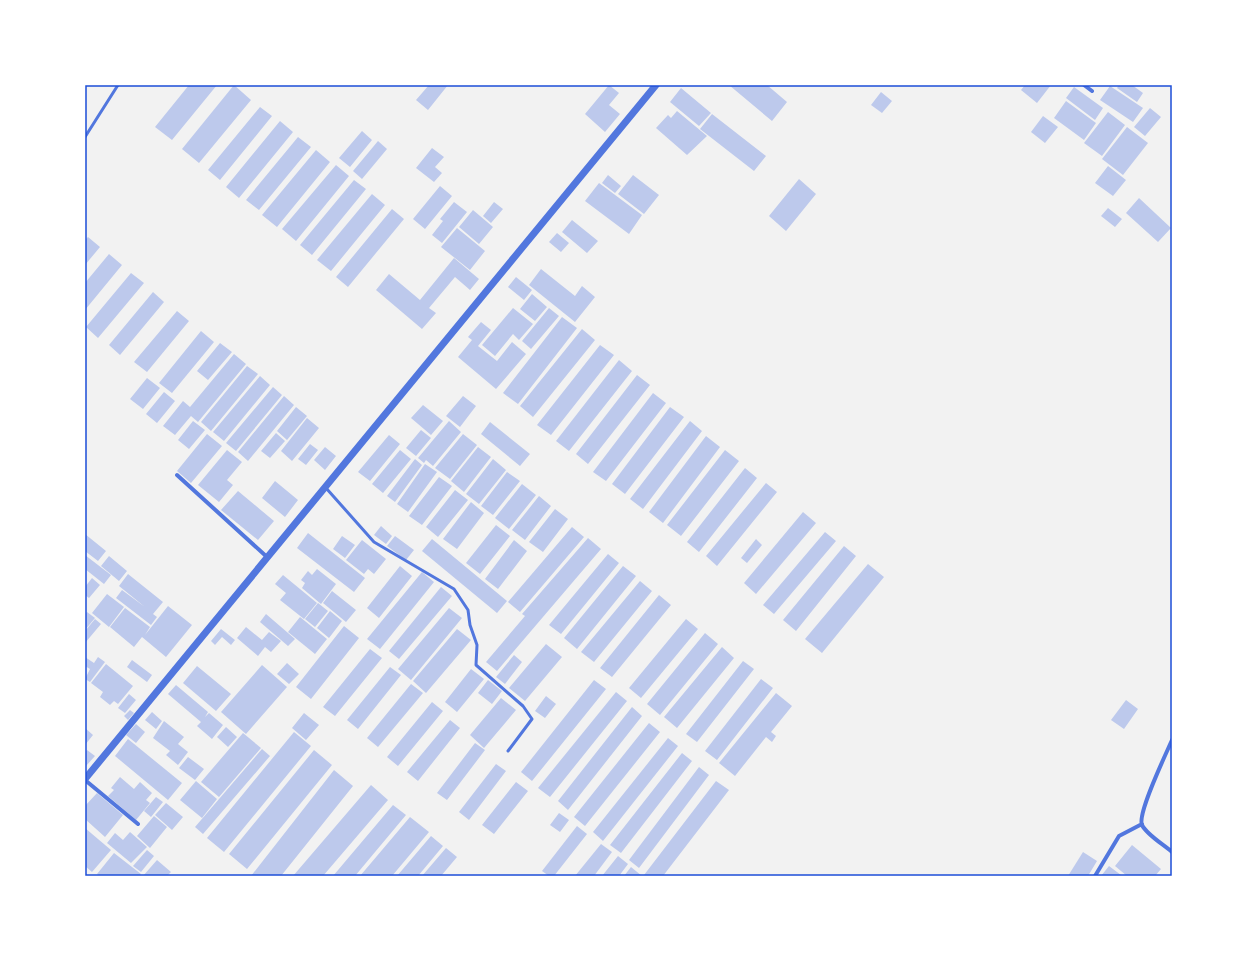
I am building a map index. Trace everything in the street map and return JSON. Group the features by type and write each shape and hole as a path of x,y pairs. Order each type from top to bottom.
{"street":[{"path":"138,824 85,779 88,770 326,488 656,85"},
{"path":"1084,85 1092,92"},
{"path":"177,476 267,557"},
{"path":"1142,824 1143,809 1172,740"},
{"path":"1142,824 1172,852"},
{"path":"1095,876 1119,836 1142,824"}],"lane":[{"path":"85,137 118,85"},
{"path":"326,488 374,542 454,589 468,610 470,625 477,644 476,664 523,706 532,719 508,751"}],"building":[{"path":"189,85 217,85 172,140 155,127"},
{"path":"234,85 251,100 199,163 182,149"},
{"path":"429,85 448,85 428,110 416,100"},
{"path":"609,85 619,93 609,105 620,114 605,132 585,114"},
{"path":"729,85 767,85 787,102 772,121"},
{"path":"1025,85 1051,85 1037,103 1021,90"},
{"path":"1119,85 1132,85 1143,93 1137,102 1117,88"},
{"path":"1110,86 1143,108 1133,122 1100,100"},
{"path":"1074,87 1103,108 1095,120 1066,98"},
{"path":"681,88 711,113 699,126 670,102"},
{"path":"881,92 892,101 882,113 871,105"},
{"path":"1066,101 1096,123 1084,140 1054,118"},
{"path":"260,107 272,116 220,180 208,170"},
{"path":"1150,108 1161,117 1145,136 1134,127"},
{"path":"677,111 707,136 687,155 656,128 668,115 671,118"},
{"path":"1108,112 1125,125 1102,156 1084,143"},
{"path":"712,114 766,156 754,171 700,129"},
{"path":"1043,116 1058,127 1045,143 1031,132"},
{"path":"280,121 293,132 239,198 226,187"},
{"path":"1127,127 1148,143 1123,175 1102,159"},
{"path":"362,131 372,140 350,167 339,158"},
{"path":"298,137 311,147 259,210 246,200"},
{"path":"378,141 387,149 362,179 353,171"},
{"path":"432,148 444,157 435,167 442,173 434,182 416,168"},
{"path":"316,150 330,162 277,227 262,215"},
{"path":"336,165 349,176 296,241 282,229"},
{"path":"1108,166 1126,180 1113,196 1095,183"},
{"path":"608,175 621,186 615,193 602,183"},
{"path":"633,175 659,195 644,214 618,194"},
{"path":"799,179 816,194 786,231 769,216"},
{"path":"354,180 366,189 312,255 300,245"},
{"path":"599,183 642,215 629,234 585,201"},
{"path":"440,186 452,196 425,229 413,219"},
{"path":"372,194 385,205 331,271 317,260"},
{"path":"1139,198 1171,228 1158,242 1126,213"},
{"path":"454,202 467,212 442,243 432,235 443,221 440,219"},
{"path":"494,202 503,209 491,223 483,216"},
{"path":"1108,208 1122,219 1115,227 1101,216"},
{"path":"392,209 404,219 348,287 336,277"},
{"path":"473,210 493,227 479,244 459,227"},
{"path":"572,220 598,241 587,253 562,232"},
{"path":"457,228 485,251 470,270 441,247"},
{"path":"557,233 569,243 561,252 549,242"},
{"path":"88,237 100,247 85,265 85,240"},
{"path":"109,254 122,265 85,310 85,283"},
{"path":"454,258 479,279 470,290 455,277 429,308 436,313 422,329 376,290 389,274 420,300"},
{"path":"541,269 575,296 582,286 595,297 575,322 529,285"},
{"path":"131,273 144,283 98,338 86,327"},
{"path":"516,277 532,290 524,300 508,287"},
{"path":"153,292 164,302 120,355 109,345"},
{"path":"532,294 547,307 535,321 520,309"},
{"path":"513,308 533,324 519,340 513,334 495,356 482,345"},
{"path":"549,308 559,316 531,349 522,341"},
{"path":"177,311 189,321 147,372 134,362"},
{"path":"562,317 577,328 518,404 503,393"},
{"path":"481,322 491,330 478,346 497,361 512,342 526,354 496,389 458,357 472,340 468,337"},
{"path":"582,329 595,340 533,417 520,406"},
{"path":"201,331 214,342 172,393 159,383"},
{"path":"220,343 232,352 208,380 197,371"},
{"path":"600,345 614,355 551,435 537,425"},
{"path":"234,354 246,364 198,422 191,416 175,435 163,426 183,401 190,407"},
{"path":"619,360 632,371 569,451 556,441"},
{"path":"247,366 258,374 211,431 201,422"},
{"path":"637,375 650,385 588,464 576,454"},
{"path":"260,376 270,385 224,441 213,432"},
{"path":"147,378 160,388 143,409 130,399"},
{"path":"273,387 282,395 236,451 226,443"},
{"path":"164,392 175,401 157,423 146,414"},
{"path":"653,393 666,403 606,481 593,472"},
{"path":"284,396 294,405 248,461 238,452"},
{"path":"463,396 476,406 460,427 446,416"},
{"path":"423,405 443,421 431,435 411,418"},
{"path":"296,407 307,416 287,440 277,431"},
{"path":"670,407 684,417 625,494 612,484"},
{"path":"307,418 319,428 292,461 281,451"},
{"path":"193,421 205,430 189,449 178,440"},
{"path":"449,421 461,432 433,466 426,460 424,463 418,458"},
{"path":"690,421 702,431 643,509 630,499"},
{"path":"490,422 530,454 520,466 481,434"},
{"path":"421,430 431,438 416,456 406,448"},
{"path":"276,433 285,441 270,458 261,451"},
{"path":"207,434 222,446 191,483 177,471"},
{"path":"463,434 477,445 450,479 435,468"},
{"path":"389,435 400,444 370,481 358,472"},
{"path":"706,436 720,447 663,523 649,512"},
{"path":"310,444 318,450 306,465 298,459"},
{"path":"325,447 336,456 325,470 314,460"},
{"path":"478,447 491,457 464,492 451,481"},
{"path":"227,450 242,462 227,480 233,485 219,502 198,485"},
{"path":"400,450 411,459 383,493 372,484"},
{"path":"725,450 739,461 681,536 667,525"},
{"path":"415,459 422,465 395,502 387,496"},
{"path":"493,459 506,470 479,504 466,494"},
{"path":"425,464 437,472 408,512 397,504"},
{"path":"745,468 757,478 699,552 687,542"},
{"path":"507,472 520,481 493,515 481,506"},
{"path":"439,477 452,486 422,525 409,516"},
{"path":"275,481 298,500 285,517 262,498"},
{"path":"766,483 777,492 717,566 706,556"},
{"path":"522,484 536,495 509,529 495,518"},
{"path":"455,490 468,500 438,537 426,527"},
{"path":"238,491 274,521 258,540 221,510"},
{"path":"539,496 551,506 525,540 512,530"},
{"path":"471,502 484,513 457,549 443,539"},
{"path":"555,509 568,519 543,552 529,542"},
{"path":"803,512 816,523 756,594 744,583"},
{"path":"496,525 510,536 480,574 466,563"},
{"path":"381,526 392,536 386,544 374,535"},
{"path":"572,527 584,537 520,612 508,602"},
{"path":"825,532 836,541 774,614 763,605"},
{"path":"308,533 365,578 354,592 297,548"},
{"path":"85,534 106,551 98,561 85,551"},
{"path":"342,536 355,545 345,558 333,549"},
{"path":"395,536 414,550 406,560 387,546"},
{"path":"588,538 601,549 497,671 486,662 525,616 522,614"},
{"path":"432,539 507,601 497,613 422,551"},
{"path":"756,539 762,545 747,563 741,558"},
{"path":"362,540 386,559 374,574 368,569 364,574 346,560"},
{"path":"514,540 527,551 498,589 485,579"},
{"path":"844,546 856,556 796,631 783,620"},
{"path":"608,554 619,563 561,634 549,625"},
{"path":"85,555 111,575 104,584 85,569"},
{"path":"109,556 127,571 119,581 101,566"},
{"path":"868,564 884,577 822,653 805,639"},
{"path":"400,566 412,576 379,618 367,608"},
{"path":"623,566 636,576 577,649 564,638"},
{"path":"317,569 336,584 321,604 302,588 305,583 301,580 308,571 312,575"},
{"path":"422,572 434,582 380,649 367,639"},
{"path":"128,574 163,602 153,614 157,617 151,625 116,598 122,590 145,607 119,586"},
{"path":"283,575 317,603 304,619 280,600 286,593 275,584"},
{"path":"92,578 100,585 89,598 85,595 85,587"},
{"path":"640,581 652,591 594,662 581,652"},
{"path":"441,587 452,596 399,659 389,651"},
{"path":"332,591 356,610 346,622 323,603"},
{"path":"107,594 124,607 109,627 92,613"},
{"path":"659,595 671,605 612,677 600,668"},
{"path":"318,603 328,611 315,627 305,619"},
{"path":"168,606 192,625 166,657 142,637 134,647 110,627 125,608 150,627 145,635"},
{"path":"449,608 462,618 411,680 398,669"},
{"path":"330,611 342,621 329,638 317,628"},
{"path":"87,612 95,618 85,630 85,614"},
{"path":"266,614 295,639 288,646 260,622"},
{"path":"300,617 327,639 315,654 288,632"},
{"path":"95,619 101,624 85,643 85,631"},
{"path":"686,619 698,629 641,698 629,688"},
{"path":"344,626 359,638 311,699 296,687"},
{"path":"246,627 262,640 269,632 281,641 271,652 265,647 258,656 237,638"},
{"path":"221,629 235,640 231,645 222,637 215,645 211,641"},
{"path":"457,629 471,640 426,693 413,681"},
{"path":"705,633 718,644 660,715 647,704"},
{"path":"546,644 562,657 525,701 509,688"},
{"path":"722,647 734,658 677,728 664,717"},
{"path":"370,649 382,658 335,716 323,707"},
{"path":"514,655 522,662 505,684 496,677"},
{"path":"85,657 94,663 98,657 105,662 90,682 85,679 90,669 85,666"},
{"path":"132,660 152,675 147,682 127,667"},
{"path":"743,661 754,669 697,742 686,734"},
{"path":"287,663 299,674 289,684 277,674"},
{"path":"106,664 133,686 118,704 114,701 110,705 100,697 103,692 91,683"},
{"path":"262,665 287,687 246,734 221,712"},
{"path":"197,666 231,694 216,711 183,683"},
{"path":"390,667 401,675 358,729 347,720"},
{"path":"471,669 484,679 457,712 445,702"},
{"path":"761,679 773,688 717,760 705,751"},
{"path":"488,680 502,691 492,704 478,693"},
{"path":"594,680 606,689 532,781 521,772"},
{"path":"411,684 423,693 378,747 367,738"},
{"path":"176,685 208,712 205,717 209,713 223,725 212,739 197,726 201,722 168,694"},
{"path":"616,692 627,701 550,797 538,788"},
{"path":"776,693 792,706 771,732 776,736 772,742 766,737 735,776 719,763"},
{"path":"129,694 136,700 125,713 118,708"},
{"path":"546,696 556,704 545,718 535,711"},
{"path":"501,698 516,710 484,748 470,735"},
{"path":"1126,700 1138,709 1124,729 1111,720"},
{"path":"432,702 443,711 398,766 387,757"},
{"path":"632,707 642,716 568,810 558,801"},
{"path":"130,710 134,713 128,720 124,716"},
{"path":"152,712 162,721 156,729 145,720"},
{"path":"304,713 319,725 306,740 292,728"},
{"path":"450,720 460,728 418,781 407,772"},
{"path":"164,721 184,737 178,744 188,752 178,765 166,755 170,751 153,738"},
{"path":"649,723 660,732 585,826 574,817"},
{"path":"136,724 145,732 136,743 126,735"},
{"path":"226,727 237,737 228,747 217,737"},
{"path":"85,728 93,735 85,745"},
{"path":"294,732 311,746 224,852 207,838"},
{"path":"243,733 261,748 219,797 201,782"},
{"path":"668,738 678,746 603,841 593,832"},
{"path":"128,739 182,783 168,800 115,756"},
{"path":"475,743 485,750 447,800 437,793"},
{"path":"262,749 270,756 203,834 195,827"},
{"path":"87,750 95,756 86,766 85,753"},
{"path":"314,750 332,765 247,869 229,854"},
{"path":"682,753 692,761 621,853 610,845"},
{"path":"188,757 204,769 195,780 179,768"},
{"path":"496,764 506,771 469,820 459,812"},
{"path":"699,767 709,775 639,868 629,860"},
{"path":"334,770 353,786 281,876 251,876"},
{"path":"120,777 134,789 140,782 152,793 146,800 150,803 136,820 108,796 114,790 111,788"},
{"path":"196,781 217,799 202,818 180,800"},
{"path":"716,781 729,790 663,876 644,875"},
{"path":"516,782 528,791 494,834 482,825"},
{"path":"371,785 388,800 323,876 293,876"},
{"path":"97,793 123,815 105,837 85,819 85,806"},
{"path":"156,797 163,802 151,817 144,811"},
{"path":"166,803 183,817 172,830 155,815"},
{"path":"393,805 406,815 355,876 333,876"},
{"path":"559,813 569,820 560,832 550,825"},
{"path":"154,816 167,827 150,848 137,836"},
{"path":"410,817 429,832 392,876 360,876"},
{"path":"577,826 587,834 554,876 549,876 542,871"},
{"path":"85,828 111,850 92,872 85,866"},
{"path":"130,832 147,847 131,863 107,843 115,833 123,840"},
{"path":"431,836 443,846 418,876 397,876"},
{"path":"601,844 612,852 594,876 575,876"},
{"path":"1132,845 1161,869 1155,876 1127,876 1115,866"},
{"path":"446,848 457,857 441,876 422,876"},
{"path":"147,850 154,856 141,872 133,866"},
{"path":"1083,852 1097,861 1088,876 1068,876"},
{"path":"114,853 141,874 139,876 100,876 97,874"},
{"path":"618,856 628,864 619,876 602,876"},
{"path":"157,860 171,872 167,876 143,876"},
{"path":"1109,866 1121,875 1101,876"},
{"path":"631,867 642,876 624,876"}]}
